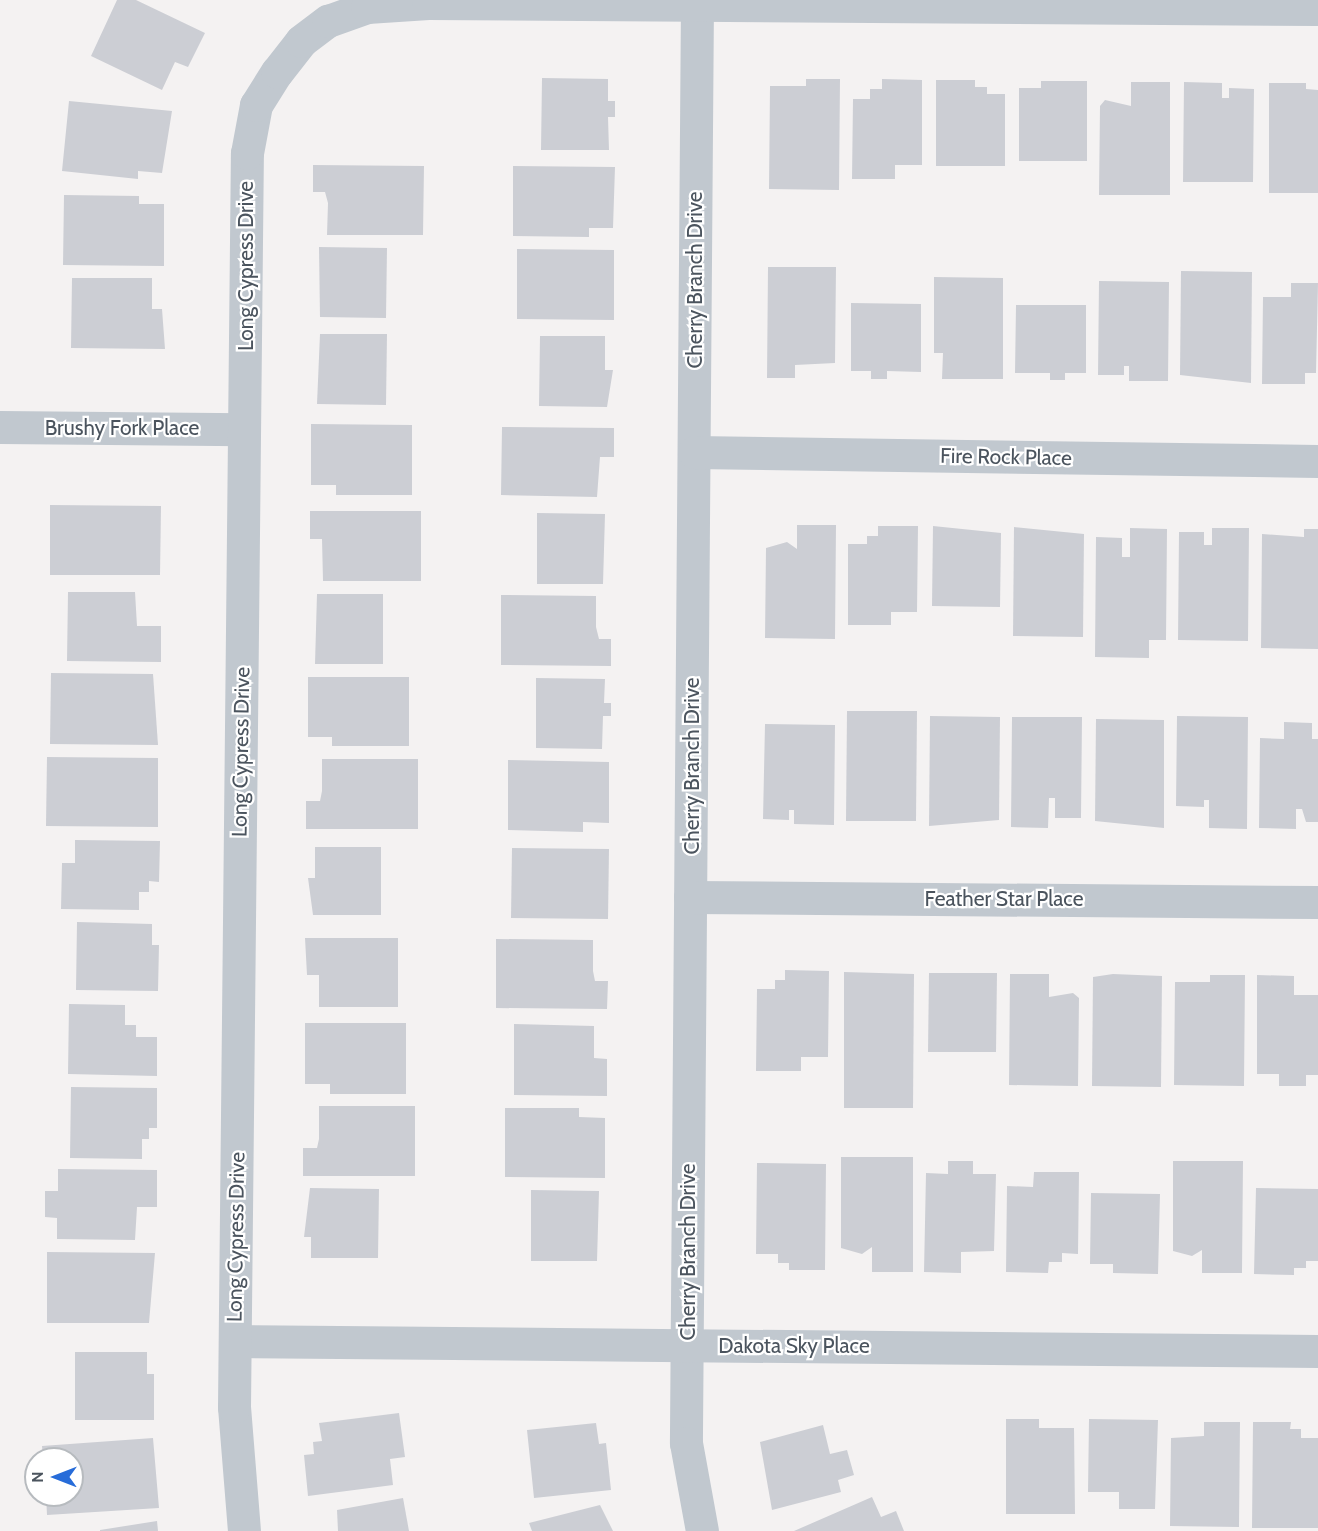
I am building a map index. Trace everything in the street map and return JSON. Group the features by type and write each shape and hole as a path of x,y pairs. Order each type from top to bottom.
{"street":[{"name":"Long Cypress Drive","path":"244,1531 235,1341 247,153 256,105 301,41 328,21 367,7 697,2 1318,9"},
{"name":"Cherry Branch Drive","path":"697,2 686,1443 702,1531"},
{"name":"Brushy Fork Place","path":"0,428 244,429"},
{"name":"Fire Rock Place","path":"694,452 1318,461"},
{"name":"Feather Star Place","path":"690,897 1318,902"},
{"name":"Dakota Sky Place","path":"235,1341 1318,1351"}],"building":[{"path":"117,0 136,0 205,33 188,67 175,62 162,90 91,56"},
{"path":"542,78 608,79 608,101 615,101 615,117 608,117 609,150 541,150"},
{"path":"806,79 840,79 839,190 769,189 770,86 806,86"},
{"path":"882,79 922,80 922,165 895,165 895,179 852,179 853,99 870,99 870,89 882,89"},
{"path":"936,80 975,80 975,87 987,87 987,94 1005,94 1005,166 936,166"},
{"path":"1041,81 1087,81 1087,161 1019,161 1019,88 1041,88"},
{"path":"1131,82 1170,82 1170,195 1099,195 1100,106 1105,100 1131,106"},
{"path":"1184,82 1222,83 1222,98 1229,98 1229,88 1254,89 1253,182 1183,182"},
{"path":"1269,83 1306,83 1306,89 1318,90 1318,193 1269,193"},
{"path":"69,101 172,111 162,173 138,171 138,179 62,171"},
{"path":"313,165 424,166 423,235 327,235 328,203 325,192 313,192"},
{"path":"513,166 615,167 613,228 589,228 589,237 513,236"},
{"path":"64,195 139,196 139,204 164,204 164,266 63,265"},
{"path":"319,247 387,248 386,318 320,317"},
{"path":"517,249 614,250 614,320 517,319"},
{"path":"768,267 836,267 835,363 795,365 795,378 767,378"},
{"path":"1181,271 1252,272 1251,383 1180,375"},
{"path":"934,277 1003,278 1003,379 942,379 943,353 934,353"},
{"path":"72,278 152,278 152,309 162,309 165,349 71,348"},
{"path":"1099,281 1169,282 1168,381 1129,381 1129,366 1124,366 1124,375 1098,375"},
{"path":"1291,283 1318,283 1316,373 1305,373 1305,384 1262,384 1263,297 1291,297"},
{"path":"851,303 921,304 921,372 887,371 887,379 871,379 871,371 851,371"},
{"path":"1016,305 1086,305 1086,373 1065,373 1065,380 1050,380 1050,373 1015,373"},
{"path":"320,334 387,334 386,405 317,404"},
{"path":"540,336 605,336 605,370 613,370 607,407 539,406"},
{"path":"311,424 412,425 412,495 336,495 336,485 311,485"},
{"path":"502,427 614,428 614,457 600,457 597,497 501,495"},
{"path":"50,505 161,506 160,575 50,575"},
{"path":"310,511 421,511 421,581 323,581 322,539 310,539"},
{"path":"537,513 605,514 603,584 537,584"},
{"path":"797,525 836,525 835,639 765,638 766,548 787,542 797,549"},
{"path":"878,526 918,526 917,612 891,612 891,625 848,625 848,544 867,544 867,536 878,536"},
{"path":"933,526 1001,533 1000,607 932,606"},
{"path":"1014,527 1084,534 1083,637 1013,636"},
{"path":"1130,528 1167,529 1166,640 1149,640 1149,658 1095,657 1096,537 1122,538 1122,557 1130,557"},
{"path":"1212,528 1249,528 1248,641 1178,640 1179,532 1204,532 1204,545 1212,545"},
{"path":"1304,529 1318,529 1318,649 1261,648 1262,534 1304,537"},
{"path":"68,592 135,592 137,626 161,626 161,662 67,661"},
{"path":"317,594 383,594 383,664 315,664"},
{"path":"501,595 596,596 596,627 599,639 611,639 611,666 501,665"},
{"path":"51,673 153,674 158,745 50,744"},
{"path":"308,677 409,677 409,746 332,746 332,737 308,737"},
{"path":"536,678 605,679 604,703 611,703 611,716 603,716 602,749 536,748"},
{"path":"847,711 917,711 916,821 846,821"},
{"path":"930,716 1000,717 999,820 929,826"},
{"path":"1177,716 1248,717 1247,829 1209,828 1209,800 1204,800 1204,807 1176,806"},
{"path":"1012,717 1082,717 1081,818 1055,818 1055,798 1049,798 1048,828 1011,827"},
{"path":"1096,719 1164,720 1164,828 1095,821"},
{"path":"1284,722 1312,723 1312,739 1318,739 1318,822 1306,822 1302,809 1296,809 1296,829 1259,828 1260,738 1284,739"},
{"path":"765,724 835,725 834,825 794,824 794,810 789,810 789,820 763,819"},
{"path":"47,757 158,758 158,827 46,826"},
{"path":"322,759 418,759 418,829 306,829 306,801 320,801"},
{"path":"508,760 609,762 609,823 583,822 583,832 508,830"},
{"path":"75,840 160,841 159,882 149,881 149,892 139,892 139,910 61,909 62,863 75,863"},
{"path":"315,847 381,847 381,915 313,915 308,878 315,878"},
{"path":"512,848 609,849 608,919 511,918"},
{"path":"77,922 152,924 152,945 159,945 158,991 76,990"},
{"path":"305,938 398,938 398,1007 319,1007 319,975 307,975"},
{"path":"496,939 593,940 595,981 608,981 607,1009 496,1008"},
{"path":"785,970 829,971 828,1057 801,1057 801,1071 756,1071 757,989 775,989 775,980 785,980"},
{"path":"844,972 914,974 913,1108 844,1108"},
{"path":"929,973 997,973 996,1052 928,1052"},
{"path":"1010,974 1049,974 1049,997 1073,993 1079,998 1078,1086 1009,1085"},
{"path":"1113,974 1162,976 1161,1087 1092,1086 1093,977"},
{"path":"1210,975 1245,975 1244,1086 1174,1085 1175,982 1210,982"},
{"path":"1257,975 1294,976 1294,995 1318,995 1318,1075 1306,1075 1306,1086 1279,1086 1279,1074 1257,1074"},
{"path":"69,1004 125,1005 125,1025 136,1025 136,1037 157,1037 157,1076 68,1074"},
{"path":"305,1023 406,1023 406,1094 330,1094 330,1084 305,1084"},
{"path":"514,1024 594,1026 594,1058 607,1059 607,1096 514,1095"},
{"path":"71,1087 157,1088 157,1128 149,1128 149,1139 142,1139 142,1159 70,1158"},
{"path":"319,1106 415,1106 415,1176 303,1176 303,1148 317,1148"},
{"path":"505,1108 579,1108 579,1117 605,1118 605,1178 505,1177"},
{"path":"841,1157 913,1157 913,1272 872,1272 872,1247 862,1254 841,1248"},
{"path":"948,1161 973,1161 973,1174 996,1174 994,1251 961,1252 961,1273 924,1272 926,1173 948,1174"},
{"path":"1173,1161 1243,1161 1242,1273 1202,1273 1202,1250 1192,1256 1173,1251"},
{"path":"757,1163 826,1164 825,1270 789,1270 789,1263 778,1263 778,1254 756,1254"},
{"path":"58,1169 157,1170 157,1207 137,1207 135,1240 57,1239 57,1218 45,1217 45,1191 58,1191"},
{"path":"1034,1172 1079,1172 1078,1254 1062,1253 1062,1262 1049,1262 1048,1273 1006,1272 1007,1186 1033,1187"},
{"path":"310,1188 379,1189 378,1258 311,1258 311,1237 304,1237"},
{"path":"1256,1188 1318,1189 1318,1261 1306,1261 1306,1268 1294,1268 1294,1275 1254,1274"},
{"path":"531,1190 599,1191 597,1261 531,1261"},
{"path":"1091,1193 1160,1194 1158,1274 1113,1273 1113,1264 1090,1264"},
{"path":"47,1252 155,1253 149,1323 47,1323"},
{"path":"75,1352 147,1352 147,1374 154,1374 154,1420 75,1420"},
{"path":"399,1413 405,1457 390,1459 393,1485 308,1496 304,1455 314,1454 313,1442 322,1441 319,1423"},
{"path":"1006,1419 1039,1419 1039,1428 1074,1428 1075,1514 1006,1514"},
{"path":"1089,1419 1158,1420 1155,1509 1119,1509 1119,1492 1088,1492"},
{"path":"1204,1422 1240,1422 1239,1527 1170,1526 1171,1438 1204,1436"},
{"path":"1253,1422 1291,1422 1290,1429 1301,1429 1301,1438 1318,1438 1318,1528 1252,1528"},
{"path":"596,1423 599,1444 606,1443 611,1490 534,1498 527,1430"},
{"path":"823,1425 830,1454 847,1450 854,1475 838,1480 841,1492 772,1510 760,1442"},
{"path":"153,1438 159,1508 47,1515 47,1507 84,1507 84,1447 42,1446"},
{"path":"872,1497 881,1517 896,1511 904,1531 794,1531"},
{"path":"403,1498 409,1531 338,1531 337,1510"},
{"path":"600,1505 613,1531 532,1531 529,1523"},
{"path":"157,1521 158,1531 100,1531 100,1530"}]}
